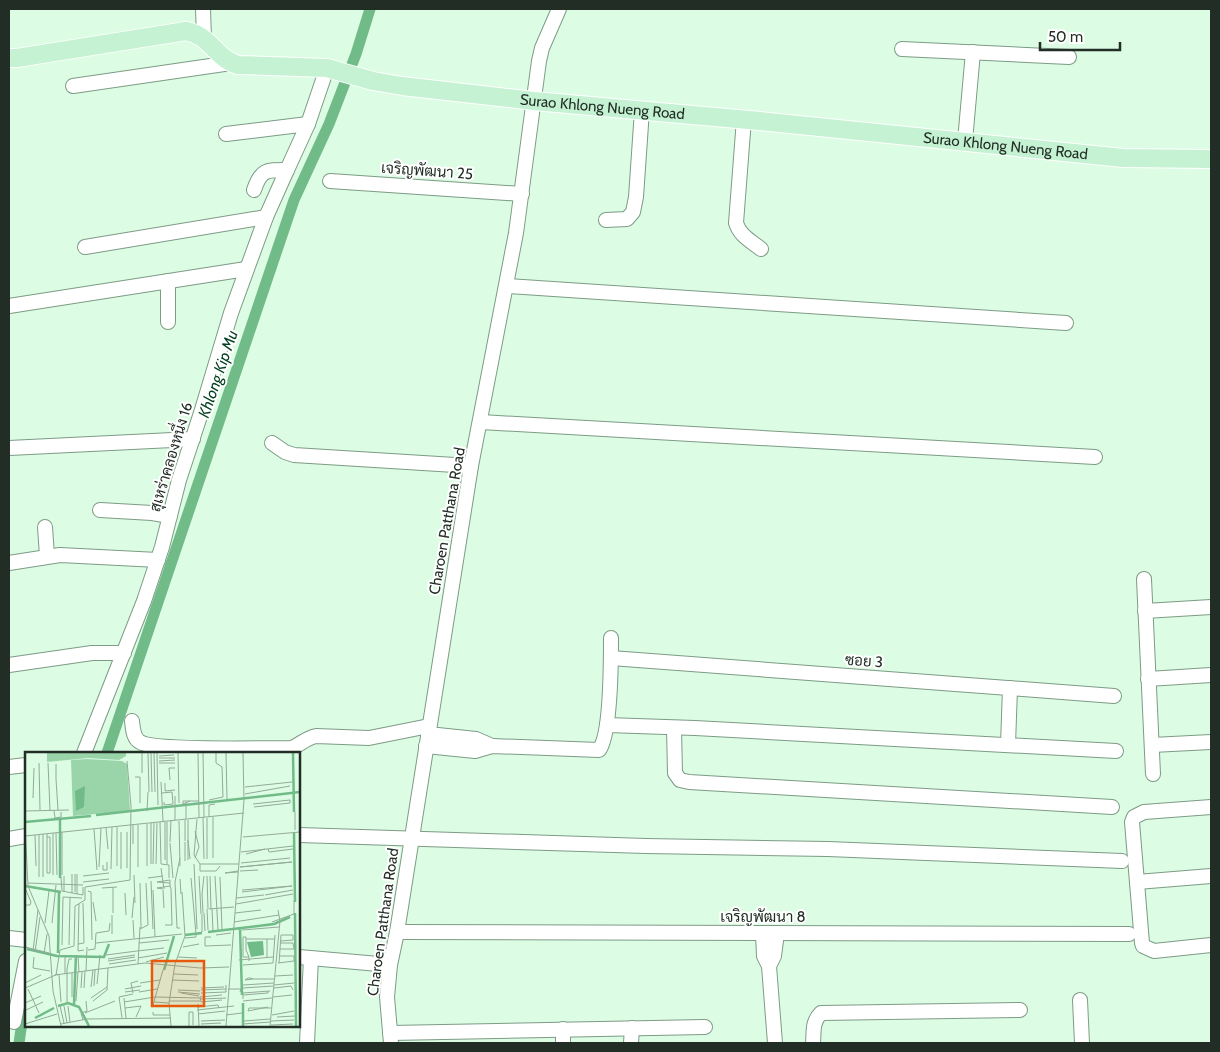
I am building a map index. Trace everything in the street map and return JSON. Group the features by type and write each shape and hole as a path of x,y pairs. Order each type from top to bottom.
{"main road":[{"path":"9,58 186,31 198,34 204,38 231,63"},
{"name":"Surao Khlong Nueng Road","path":"231,63 328,68 372,81 402,86 534,101 744,119 1123,158 1211,160"}],"street":[{"path":"203,9 204,38"},
{"name":"Charoen Patthana Road","path":"390,1038 387,997 390,965 397,932 471,466 481,422 522,194 536,77 542,48 559,9"},
{"path":"902,49 1069,57"},
{"path":"965,141 973,52"},
{"path":"73,86 231,63"},
{"name":"สุเหร่าคลองหนึ่ง 16","path":"84,752 144,601 158,560 179,480 246,269 266,217 308,124 328,68"},
{"path":"606,220 627,220 633,212 636,197 642,110"},
{"path":"744,119 736,223 738,230 761,249"},
{"path":"226,134 308,124"},
{"path":"254,190 260,174 266,171 287,170"},
{"name":"เจริญพัฒนา 25","path":"330,181 522,194"},
{"path":"85,247 266,217"},
{"path":"9,306 246,269"},
{"path":"168,281 168,322"},
{"path":"506,286 1066,323"},
{"path":"481,422 1095,457"},
{"path":"9,448 193,439"},
{"path":"272,443 285,452 294,455 471,466"},
{"path":"100,510 145,512 170,516"},
{"path":"45,527 47,556"},
{"path":"9,563 47,556 77,554 158,560"},
{"path":"1144,579 1153,774"},
{"path":"1145,610 1211,607"},
{"path":"132,721 134,732 139,742 167,747 292,748 307,738 316,736 369,738 428,736 462,744 475,750 492,746 595,751 602,747 607,725 611,638"},
{"path":"9,665 92,653 124,652"},
{"name":"ซอย 3","path":"611,658 1114,696"},
{"path":"1148,679 1211,675"},
{"path":"1008,745 1010,688"},
{"path":"607,725 1116,751"},
{"path":"674,728 675,773 680,780 689,782 1112,807"},
{"path":"1152,745 1211,742"},
{"path":"9,768 25,765"},
{"path":"1211,807 1144,812 1134,817 1132,822 1143,946 1154,951 1211,945"},
{"path":"300,835 837,850 1122,861"},
{"path":"9,839 25,836"},
{"path":"1137,882 1211,876"},
{"name":"เจริญพัฒนา 8","path":"397,932 1129,934"},
{"path":"770,933 764,956 769,966 775,1043"},
{"path":"9,938 25,940"},
{"path":"307,1043 305,958 390,965"},
{"path":"14,1022 25,966"},
{"path":"1080,1000 1082,1043"},
{"path":"813,1043 814,1025 821,1013 1020,1010"},
{"path":"390,1038 563,1036 632,1028 705,1027"},
{"path":"631,1043 632,1028"}],"waterway":[{"name":"Khlong Kip Mu","path":"107,752 294,200 329,124 356,54 370,9"},
{"name":"Khlong Kip Mu","path":"19,1043 25,1002"}]}
